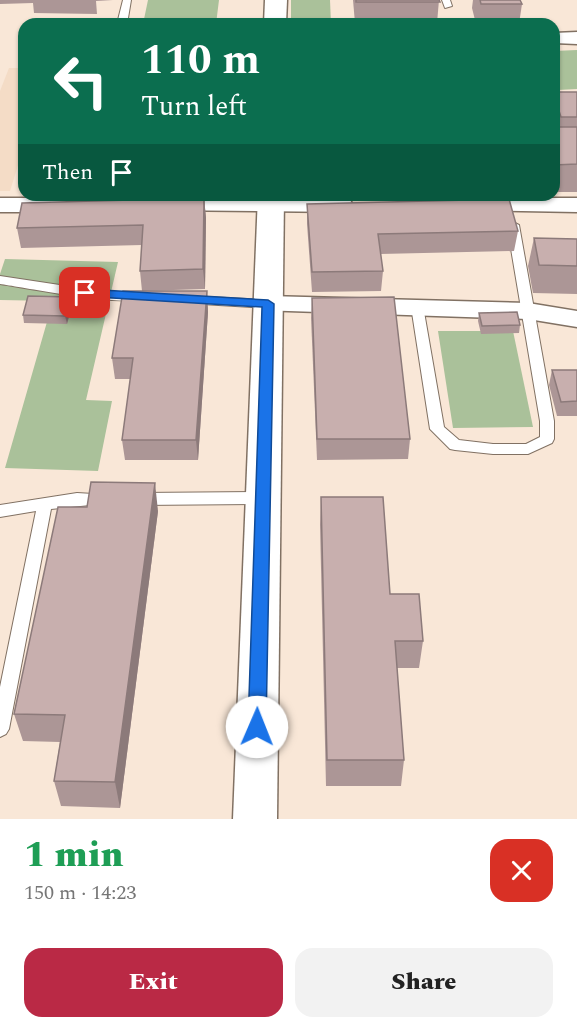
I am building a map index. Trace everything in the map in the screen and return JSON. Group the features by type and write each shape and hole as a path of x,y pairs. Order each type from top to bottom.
{"street":[{"path":"275,18 276,0"},
{"path":"560,38 577,38"},
{"path":"140,205 244,201"},
{"path":"255,819 270,201"},
{"path":"289,201 365,205"},
{"path":"448,205 476,201"},
{"path":"488,201 509,205 577,205"},
{"path":"15,202 81,205"},
{"path":"268,304 417,306 528,311 577,319"}],"lane":[{"path":"123,18 127,0"},
{"path":"417,306 437,429 455,445 493,449 528,449 547,440 547,421 509,205"},
{"path":"0,280 106,296 154,298"},
{"path":"178,299 268,304"},
{"path":"0,511 77,499 263,498"},
{"path":"0,729 45,504"}],"shaded area":[{"path":"9,68 18,68 18,165 10,191 0,191 0,91"}],"green space":[{"path":"148,0 219,0 217,18 144,18"},
{"path":"291,0 330,0 331,18 291,18"},
{"path":"577,50 577,89 560,90 560,51"},
{"path":"5,259 118,262 86,400 112,401 98,471 5,468 53,301 0,300 0,274"},
{"path":"438,331 513,331 533,427 453,428"}],"building":[{"path":"356,0 439,0 440,2 356,2"},
{"path":"480,0 520,0 522,4 481,4"},
{"path":"560,92 577,92 577,117 561,117"},
{"path":"560,127 577,127 577,164 560,165"},
{"path":"204,201 203,269 140,271 143,225 17,228 22,203"},
{"path":"510,201 518,231 378,234 383,271 312,272 307,204"},
{"path":"534,238 577,239 577,266 539,265"},
{"path":"123,291 207,291 196,440 122,440 133,358 112,358"},
{"path":"28,296 71,297 65,316 23,315"},
{"path":"394,297 410,439 317,439 312,298"},
{"path":"517,312 520,325 482,326 479,313"},
{"path":"552,370 577,370 577,401 561,402"},
{"path":"91,482 155,483 115,782 54,781 65,715 14,714 58,507 87,507"},
{"path":"321,497 383,497 390,594 419,594 423,641 395,641 404,760 327,760"}],"route":[{"path":"85,293 268,304 257,727"}]}
